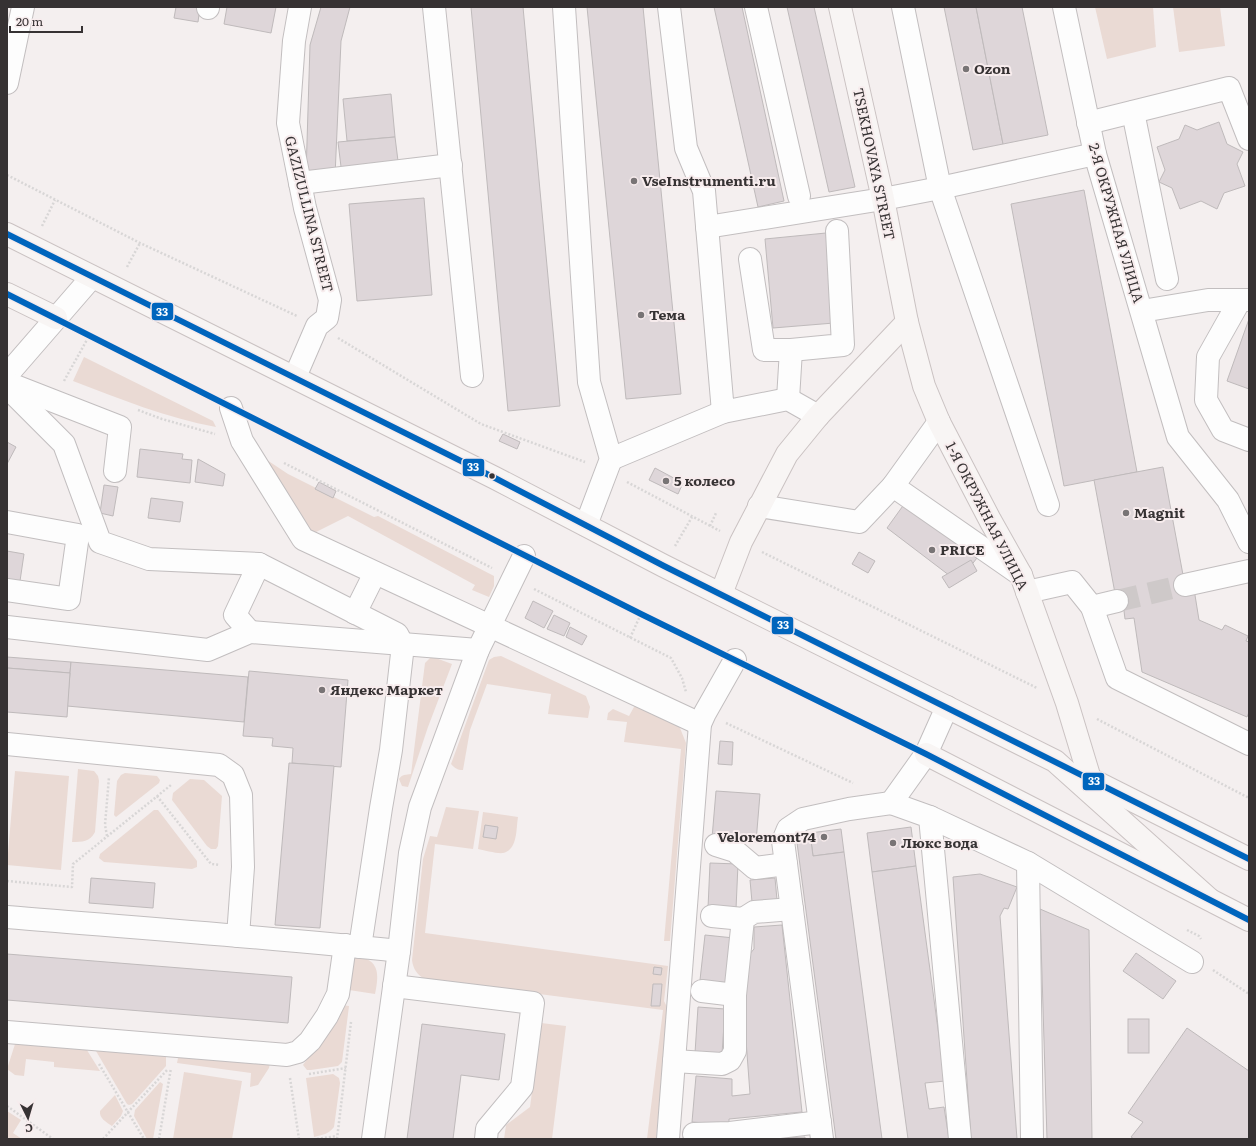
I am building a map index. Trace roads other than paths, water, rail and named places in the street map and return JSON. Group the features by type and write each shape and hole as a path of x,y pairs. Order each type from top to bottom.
{"main road":[{"name":"TSEKHOVAYA STREET","path":"840,7 883,199 907,322"},
{"path":"7,234 496,478 664,566 1055,761 1209,899"},
{"path":"7,294 56,318"},
{"path":"720,594 741,542 787,454 818,416 907,322"},
{"name":"1-Я ОКРУЖНАЯ УЛИЦА","path":"907,322 924,386 939,422 1024,584 1066,703 1090,778 1249,859"},
{"path":"926,754 1249,920"}],"street":[{"path":"7,83 23,7"},
{"name":"GAZIZULLINA STREET","path":"295,377 317,326 327,318 330,300 305,208 288,123 294,41 300,7"},
{"path":"434,7 472,376"},
{"path":"564,7 589,382 609,465 586,525"},
{"path":"668,7 686,148 704,191 723,412"},
{"path":"756,7 799,196"},
{"path":"903,7 940,188 1048,504"},
{"name":"2-Я ОКРУЖНАЯ УЛИЦА","path":"1064,7 1095,154 1178,437 1228,500 1249,542"},
{"path":"1088,123 1229,88 1249,139"},
{"path":"1134,112 1167,279"},
{"path":"707,227 883,199 1095,154"},
{"path":"300,183 451,165"},
{"path":"750,259 764,350 791,350 843,345 837,231"},
{"path":"7,375 92,277"},
{"path":"1142,311 1208,300 1244,300"},
{"path":"1244,300 1208,357 1206,400 1223,430 1249,440"},
{"path":"788,399 791,350"},
{"path":"7,384 120,426 115,470"},
{"path":"7,387 64,444 100,542 149,559 259,564 397,634 403,645 391,750 381,808 352,946 336,999 310,1041 298,1052 287,1055 7,1032"},
{"path":"609,465 723,412 788,399 818,416"},
{"path":"231,408 242,441 303,539 490,626 703,718"},
{"path":"759,506 859,522 893,486 939,422"},
{"path":"893,486 1024,584 1072,582 1092,607 1117,678 1249,744"},
{"path":"7,522 78,535 69,599 7,590"},
{"path":"373,1139 399,951 410,853 420,807 478,650 524,556"},
{"path":"250,632 235,615 259,564"},
{"path":"1185,585 1249,571"},
{"path":"355,613 375,573"},
{"path":"1092,607 1117,601"},
{"path":"7,628 208,650 250,632 478,650"},
{"path":"668,1139 703,718 735,660"},
{"path":"891,803 926,754 947,707"},
{"path":"7,744 219,765 234,775 241,795 243,867 238,936"},
{"path":"694,1134 821,1130 783,841 788,829 803,818 891,803 930,817 1028,863 1192,962"},
{"path":"930,817 960,1139"},
{"path":"716,845 735,852 755,868 786,864"},
{"path":"1028,863 1032,1139"},
{"path":"712,916 743,919 754,912 792,908"},
{"path":"7,917 399,951"},
{"path":"674,1061 722,1064 730,1060 735,1051 735,995 743,919"},
{"path":"394,986 533,1003 522,1087 487,1129 486,1139"},
{"path":"702,991 735,995"}],"tunnel":[{"path":"1117,601 1185,585"}],"place":[{"name":"Ozon","path":"966,69"},
{"name":"VseInstrumenti.ru","path":"634,181"},
{"name":"Тема","path":"641,315"},
{"name":"5 колесо","path":"666,481"},
{"name":"Magnit","path":"1126,513"},
{"name":"PRICE","path":"932,550"},
{"name":"Яндекс Маркет","path":"322,690"},
{"name":"Veloremont74","path":"824,837"},
{"name":"Люкс вода","path":"893,843"}]}
